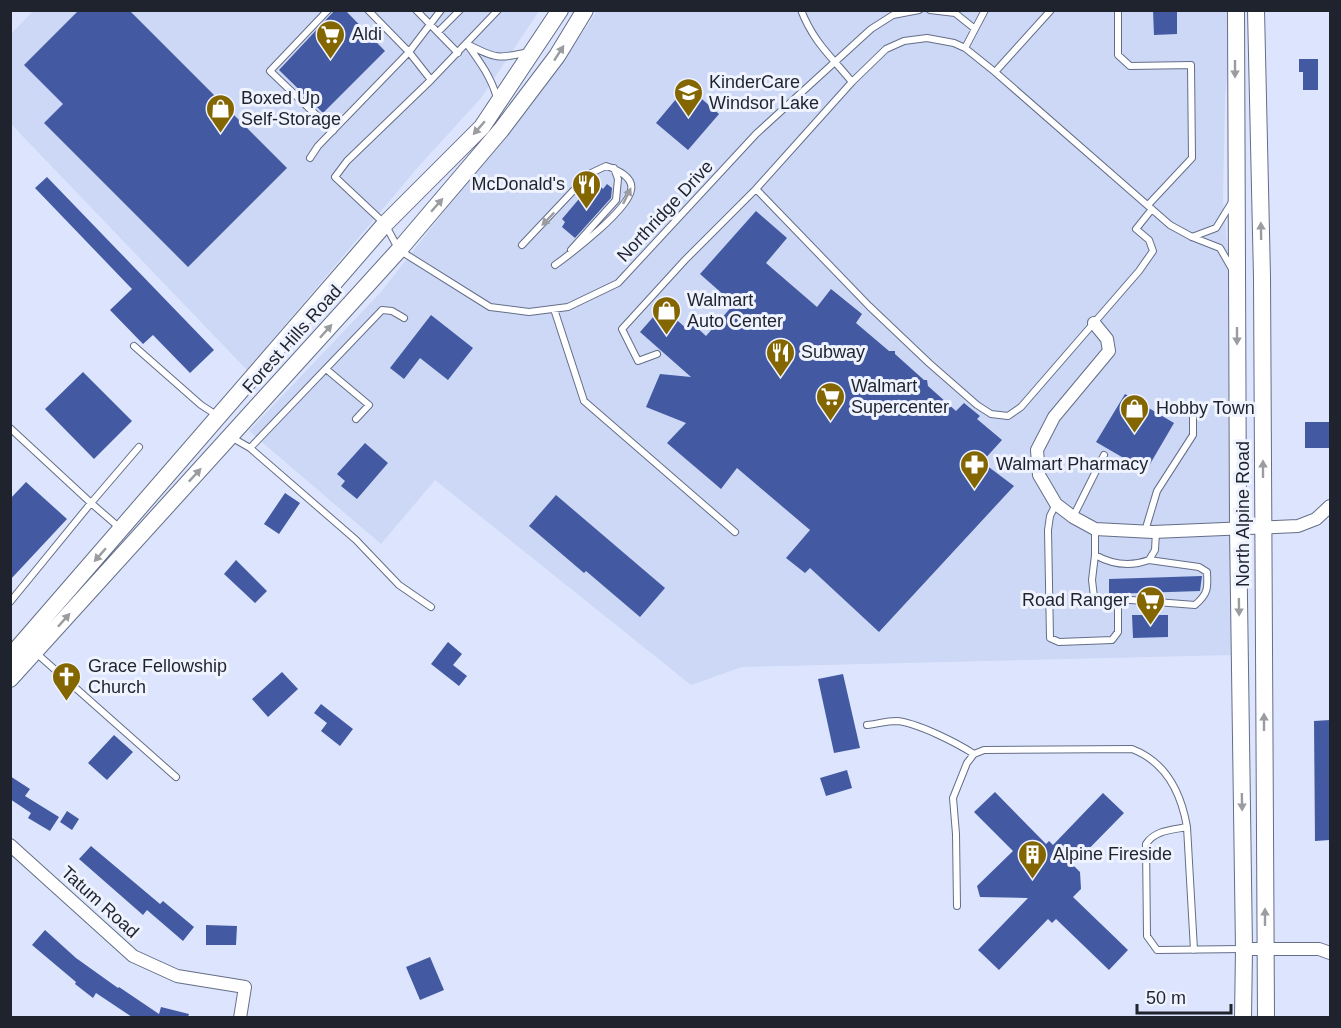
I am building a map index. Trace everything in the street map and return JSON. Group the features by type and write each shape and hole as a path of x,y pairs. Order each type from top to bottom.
{"main road":[{"name":"Forest Hills Road","path":"10,657 385,224 482,127 560,10"},
{"name":"Forest Hills Road","path":"10,679 399,249 501,130 558,56 585,10"},
{"name":"North Alpine Road","path":"1236,10 1243,1017"},
{"name":"North Alpine Road","path":"1256,10 1260,184 1266,1017"}],"street":[{"path":"1094,323 1107,339 1109,351 1054,417 1037,450 1039,476 1056,504 1095,529 1151,532 1304,525 1316,519 1330,506"},
{"name":"Tatum Road","path":"10,844 133,956 177,976 245,987 240,1017"},
{"path":"1244,949 1319,949 1330,953"}],"lane":[{"path":"328,10 270,71 333,131"},
{"path":"368,10 409,52 431,80"},
{"path":"416,10 458,53"},
{"path":"310,158 318,146 409,52 441,10"},
{"path":"438,32 460,10"},
{"path":"399,249 385,224 335,177 347,160 431,80 498,10"},
{"path":"801,10 809,30 820,46 852,82"},
{"name":"Northridge Drive","path":"399,249 490,307 529,312 568,307 618,283 756,134 872,29 893,15 919,10"},
{"path":"930,10 955,13 975,29"},
{"path":"965,48 986,10"},
{"path":"995,72 1051,10"},
{"path":"756,189 869,306 924,358 977,405 991,414 1008,416 1021,407 1139,271 1153,251 1149,240 1136,229 1150,207 1192,158 1191,65 1130,66 1118,55 1118,10"},
{"path":"657,354 638,362 622,329 756,189 852,82 885,49 904,41 927,38 954,43 965,48 1170,225 1220,248 1237,277"},
{"path":"467,44 489,56 505,57 532,51"},
{"path":"467,44 486,70 494,86 498,103"},
{"path":"522,245 589,174 606,166 614,168 631,182 632,190 626,201 588,241 555,265 616,200 618,179 614,168"},
{"path":"1192,237 1216,228 1236,195"},
{"path":"554,309 584,402 735,532"},
{"path":"250,448 382,310 392,311 404,318"},
{"path":"134,346 201,405 218,417"},
{"path":"326,369 369,405 356,418"},
{"path":"1149,560 1155,550 1151,532 1157,491 1193,435 1193,418"},
{"path":"10,428 122,529"},
{"path":"230,437 250,448 356,540 399,585 431,607"},
{"path":"10,602 139,447"},
{"path":"1073,517 1104,455"},
{"path":"1056,504 1050,516 1048,530 1050,638 1059,642 1113,640 1118,633 1118,599"},
{"path":"1095,529 1092,580 1094,597 1100,600 1118,599 1195,605 1206,596 1208,586 1206,572 1199,567 1149,560 1136,565 1108,562 1095,555"},
{"path":"34,652 176,777"},
{"path":"867,725 903,722 953,741 974,754"},
{"path":"957,906 953,798 960,777 974,754 984,750 1132,749 1158,763 1171,778 1184,812 1187,827 1194,950"},
{"path":"1187,827 1158,833 1146,844 1147,936 1157,950 1244,949"}],"shaded area":[{"path":"34,10 539,11 481,98 419,166 247,370 11,124 10,35"},
{"path":"597,11 1229,11 1223,201 1230,276 1232,655 742,667 691,685 435,480 381,544 249,431 381,292 574,45"}],"building":[{"path":"79,10 129,10 287,168 188,267 44,123 63,104 24,65"},
{"name":"Aldi","path":"335,10 345,10 385,51 323,113 279,70"},
{"path":"1153,10 1177,10 1177,34 1154,35"},
{"path":"1299,59 1318,59 1318,90 1303,90 1303,72 1299,72"},
{"name":"KinderCare Windsor Lake","path":"687,86 719,114 688,150 656,123"},
{"path":"47,177 214,350 190,373 153,335 143,344 110,310 132,289 35,188"},
{"name":"McDonald's","path":"597,183 603,189 607,184 612,188 611,198 575,238 562,227 565,222 562,219 584,193 586,195"},
{"name":"Walmart Supercenter","path":"756,211 787,238 766,263 817,307 831,289 862,314 856,323 889,351 895,351 895,354 924,380 927,380 928,386 956,411 964,403 980,416 977,419 1002,440 982,462 1014,486 879,632 810,568 805,573 786,558 810,530 737,468 721,489 667,443 686,423 646,407 660,374 691,377 640,332 662,307 687,329 692,323 706,336 734,304 700,274"},
{"path":"431,315 473,348 448,380 420,358 404,379 390,368"},
{"path":"83,372 132,421 94,459 45,409"},
{"name":"Hobby Town","path":"1125,394 1174,423 1146,471 1096,442"},
{"path":"1305,422 1330,422 1330,448 1305,448"},
{"path":"365,443 388,463 357,499 341,486 345,481 337,474"},
{"path":"26,482 67,519 10,580 10,499"},
{"path":"285,493 300,503 279,534 264,524"},
{"path":"556,495 665,588 640,617 529,526"},
{"path":"236,560 267,591 255,603 224,574"},
{"path":"1202,576 1200,591 1109,594 1109,579"},
{"name":"Road Ranger","path":"1132,615 1168,615 1168,637 1133,638"},
{"path":"448,642 462,654 453,665 467,676 459,686 431,664"},
{"path":"282,672 298,689 268,717 252,699"},
{"path":"843,674 860,748 834,753 818,679"},
{"path":"321,704 353,729 340,746 321,731 327,723 314,713"},
{"path":"1330,720 1330,840 1315,841 1314,721"},
{"path":"114,735 133,752 107,780 88,763"},
{"path":"847,770 852,788 826,796 820,778"},
{"path":"10,776 30,789 25,796 59,817 50,831 28,818 31,813 10,799"},
{"name":"Alpine Fireside","path":"995,792 1046,844 1049,841 1053,845 1103,793 1124,813 1073,865 1080,872 1081,889 1073,897 1128,950 1109,970 1056,919 1052,923 1048,919 999,970 978,950 1028,898 980,897 977,886 1013,851 974,812"},
{"path":"67,811 79,819 72,830 60,822"},
{"path":"91,846 160,904 163,901 194,927 183,941 147,910 143,915 79,859"},
{"path":"206,925 237,926 236,945 206,945"},
{"path":"45,930 76,958 159,1014 161,1007 189,1014 188,1017 132,1017 96,993 93,998 32,945"},
{"path":"430,957 444,990 420,1000 406,967"}],"place":[{"name":"Aldi","path":"331,60"},
{"name":"KinderCare Windsor Lake","path":"688,118"},
{"name":"Boxed Up Self-Storage","path":"220,134"},
{"name":"McDonald's","path":"586,210"},
{"name":"Walmart Auto Center","path":"666,336"},
{"name":"Subway","path":"780,378"},
{"name":"Walmart Supercenter","path":"830,422"},
{"name":"Hobby Town","path":"1135,434"},
{"name":"Walmart Pharmacy","path":"975,490"},
{"name":"Road Ranger","path":"1150,626"},
{"name":"Grace Fellowship Church","path":"67,702"},
{"name":"Alpine Fireside","path":"1032,880"}]}
